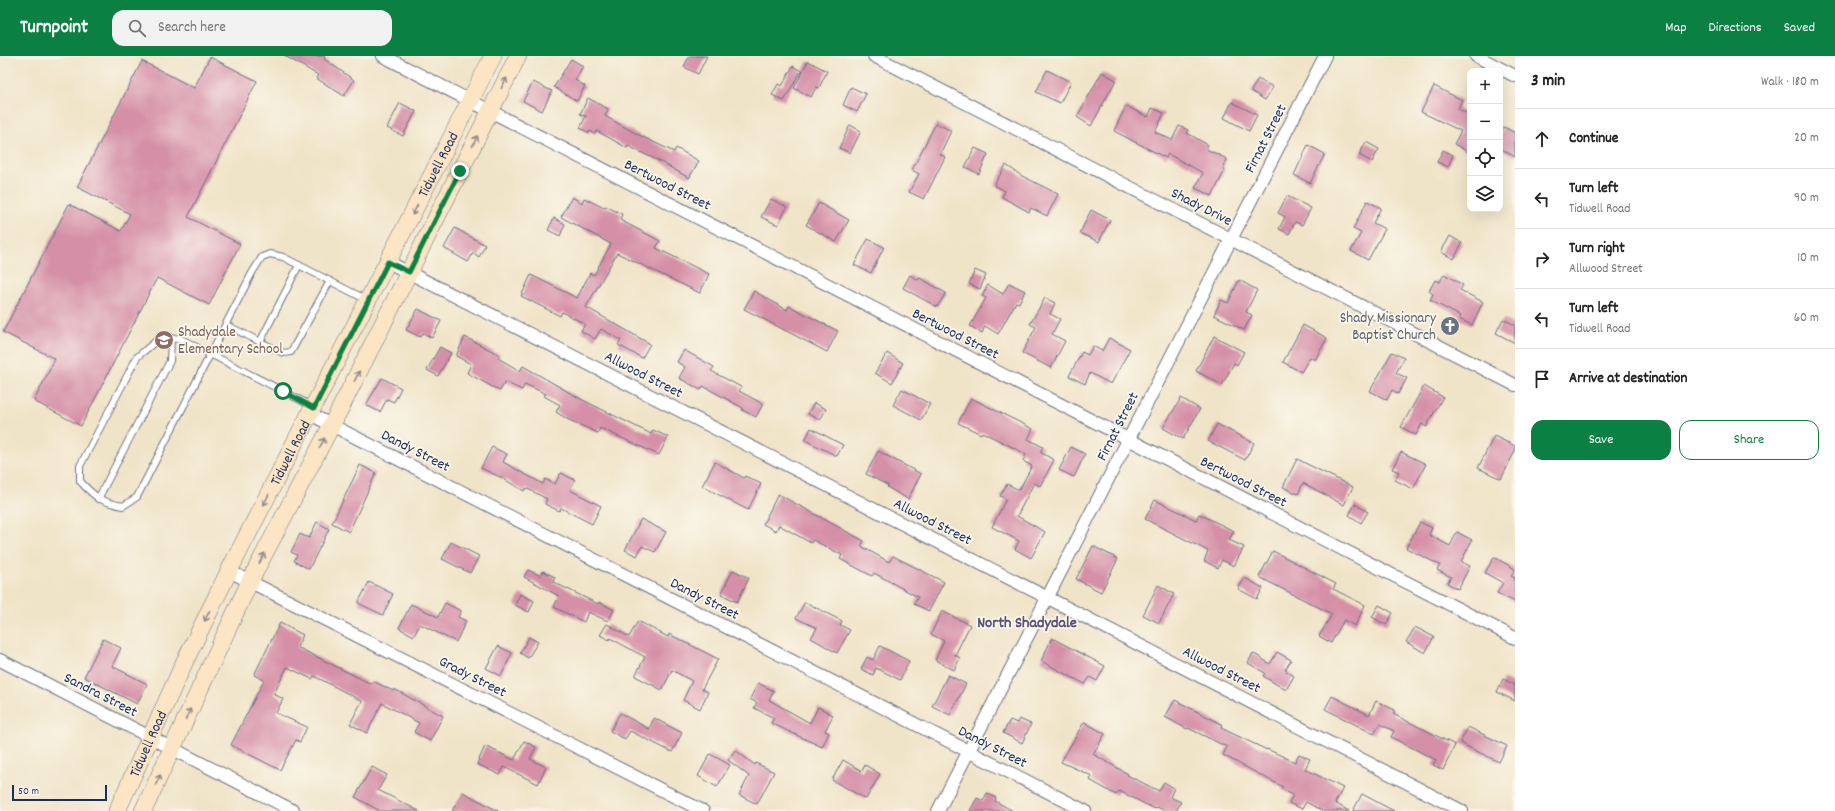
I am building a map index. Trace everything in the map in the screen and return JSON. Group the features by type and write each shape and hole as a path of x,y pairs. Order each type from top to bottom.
{"main road":[{"name":"Tidwell Road","path":"117,811 184,663 229,570 493,56"},
{"name":"Tidwell Road","path":"143,811 250,581 332,425 518,56"}],"street":[{"name":"Bertwood Street","path":"383,56 1515,638"},
{"name":"Shady Drive","path":"874,56 1515,385"},
{"name":"Firnat Street","path":"938,811 1325,56"},
{"path":"1476,56 1515,76"},
{"name":"Allwood Street","path":"388,262 1048,598 1462,811"},
{"name":"Dandy Street","path":"312,411 332,425 1085,811"},
{"name":"Grady Street","path":"229,570 703,811"},
{"name":"Sandra Street","path":"0,660 294,811"}],"lane":[{"path":"312,411 211,354 179,338 156,341 137,357 80,466 80,481 98,499 123,506 137,497 211,354 252,272 262,258 270,254 283,256 368,301"},
{"path":"260,342 299,265"},
{"path":"226,324 283,353 291,352 330,281"},
{"path":"98,499 170,361 171,338"}],"building":[{"path":"285,56 325,56 324,59 354,80 344,96 316,78 318,75"},
{"path":"689,56 707,56 698,74 684,67"},
{"path":"210,57 257,81 188,217 240,244 209,305 157,278 81,426 34,401 55,359 3,332 69,204 121,231 130,214 77,187 142,61 194,88"},
{"path":"571,59 583,66 575,80 585,86 577,101 554,87"},
{"path":"808,61 827,71 819,88 816,87 811,97 794,88"},
{"path":"793,66 801,71 784,101 772,95 778,84 782,86"},
{"path":"1047,70 1071,82 1060,103 1036,92"},
{"path":"1102,72 1116,80 1091,126 1077,117"},
{"path":"1258,79 1273,87 1265,100 1251,91"},
{"path":"533,82 552,91 542,111 523,101"},
{"path":"1434,86 1462,100 1458,109 1467,114 1467,151 1454,144 1461,131 1421,112"},
{"path":"851,87 866,94 857,112 843,105"},
{"path":"588,98 608,109 605,116 674,152 676,148 699,161 689,178 661,162 628,146 627,148 597,131 595,134 590,131 589,133 580,128 586,116 580,114"},
{"path":"1232,102 1257,115 1249,131 1224,118"},
{"path":"400,103 416,111 403,136 387,128"},
{"path":"1126,106 1148,117 1152,108 1164,113 1155,132 1172,140 1179,126 1188,130 1187,133 1208,145 1206,149 1227,159 1223,169 1225,170 1212,196 1195,188 1203,173 1168,154 1166,158 1114,131"},
{"path":"936,123 951,131 940,154 945,157 924,199 909,192 919,174 912,170"},
{"path":"850,125 861,131 850,153 839,148"},
{"path":"1504,127 1515,133 1515,157 1503,150"},
{"path":"1366,142 1379,149 1372,162 1359,155"},
{"path":"1308,145 1325,154 1310,183 1294,175"},
{"path":"975,148 988,154 979,174 965,167"},
{"path":"1443,150 1453,155 1448,167 1437,162"},
{"path":"1006,165 1022,176 1058,194 1047,216 1031,208 1029,212 1002,197 1005,191 994,185"},
{"path":"1287,196 1311,208 1302,225 1295,222 1289,234 1279,229 1285,217 1278,213"},
{"path":"572,197 582,203 584,198 604,208 605,206 622,214 620,220 660,241 656,248 709,274 700,293 617,253 586,307 650,344 642,358 618,345 621,340 601,329 595,339 581,331 585,324 562,312 560,316 521,296 531,275 577,298 590,273 594,275 611,244 561,217"},
{"path":"771,199 787,207 778,225 761,217"},
{"path":"1367,201 1381,208 1373,223 1385,229 1368,260 1351,251 1361,233 1353,229"},
{"path":"819,203 849,220 836,242 806,225"},
{"path":"1091,210 1110,220 1099,242 1080,233"},
{"path":"554,218 565,224 560,236 548,230"},
{"path":"455,228 485,245 479,257 473,253 468,262 444,248"},
{"path":"1450,236 1462,243 1454,259 1441,252"},
{"path":"868,239 884,247 871,273 854,265"},
{"path":"975,270 986,275 980,289 969,284"},
{"path":"1444,274 1463,285 1460,290 1483,302 1472,325 1459,319 1460,316 1430,300 1433,294 1429,291 1435,280 1440,282"},
{"path":"910,275 918,280 920,278 946,293 937,307 903,288"},
{"path":"1239,280 1257,290 1246,312 1252,315 1244,330 1214,315 1221,300 1228,303"},
{"path":"1009,283 1025,291 1019,303 1016,302 998,334 985,326 982,333 970,326 986,298 982,296 988,285 1003,294"},
{"path":"754,291 787,310 789,306 838,331 827,352 744,309"},
{"path":"1045,298 1055,303 1050,314 1060,319 1052,334 1065,341 1051,368 1022,353 1036,327 1030,324"},
{"path":"418,309 441,321 432,338 423,333 420,337 406,330"},
{"path":"1503,319 1515,325 1515,343 1496,333"},
{"path":"1303,325 1327,338 1315,360 1310,357 1301,372 1283,362"},
{"path":"1214,336 1244,352 1237,365 1234,363 1222,385 1196,371"},
{"path":"465,337 500,355 498,358 520,371 523,366 579,398 651,434 653,430 668,437 659,455 600,428 598,433 567,419 556,412 560,405 544,396 546,394 525,384 522,390 505,382 500,391 467,373 471,364 456,356"},
{"path":"1109,338 1130,349 1111,384 1090,373 1085,384 1069,376 1082,352 1088,355 1093,346 1102,351"},
{"path":"440,347 451,353 438,376 427,370"},
{"path":"684,350 714,367 711,371 741,387 739,391 763,404 756,417 742,410 743,408 703,386 701,390 679,378 685,367 677,362"},
{"path":"1392,352 1404,358 1396,373 1407,378 1398,394 1392,390 1387,400 1370,391"},
{"path":"887,353 903,363 892,383 875,373"},
{"path":"382,378 401,388 394,402 387,399 380,412 366,405"},
{"path":"1424,386 1443,397 1426,427 1422,424 1416,435 1401,427"},
{"path":"902,389 930,404 921,420 893,405"},
{"path":"971,398 1033,429 1028,439 1043,447 1040,452 1054,460 1040,486 1034,483 1017,516 1045,532 1031,558 1015,549 1019,541 992,527 1006,499 1000,496 1007,484 1019,490 1032,466 1023,461 1026,454 982,432 981,434 958,423"},
{"path":"1181,398 1200,409 1183,439 1163,428"},
{"path":"814,403 826,409 820,420 808,414"},
{"path":"1217,424 1254,443 1245,460 1208,441"},
{"path":"811,428 843,445 837,456 805,440"},
{"path":"1494,436 1515,446 1515,451 1501,479 1478,468"},
{"path":"492,447 507,454 503,462 543,484 545,479 555,484 561,473 575,480 570,490 601,506 592,524 561,508 559,511 545,504 547,499 526,488 524,491 481,468"},
{"path":"1071,447 1085,454 1074,477 1059,470"},
{"path":"878,451 921,474 908,499 887,487 889,486 866,474"},
{"path":"1401,452 1426,464 1413,489 1395,480 1399,472 1392,469"},
{"path":"1297,459 1353,487 1344,505 1303,483 1298,494 1283,487"},
{"path":"715,462 744,478 745,476 761,484 748,510 702,486"},
{"path":"360,465 376,473 349,532 332,523"},
{"path":"778,494 864,541 861,546 889,562 893,556 944,582 929,611 914,604 918,597 874,573 872,576 840,559 842,555 813,540 811,543 779,525 776,531 763,524"},
{"path":"1155,500 1196,520 1199,514 1234,531 1229,540 1244,547 1234,566 1222,560 1218,568 1204,561 1208,551 1145,519"},
{"path":"1355,504 1368,512 1361,523 1349,515"},
{"path":"641,519 666,532 655,552 642,546 637,556 625,550"},
{"path":"317,522 329,529 309,569 294,561 297,555 291,552 300,534 309,538"},
{"path":"1420,522 1432,528 1429,535 1450,546 1457,532 1472,540 1461,562 1470,566 1458,589 1447,583 1451,577 1437,570 1440,565 1406,548"},
{"path":"451,542 479,556 470,573 442,559"},
{"path":"1093,546 1118,559 1101,592 1076,579"},
{"path":"1273,551 1336,584 1333,589 1365,605 1355,626 1344,620 1331,643 1319,636 1332,614 1259,577"},
{"path":"1494,557 1515,569 1511,576 1515,578 1515,602 1497,593 1503,583 1485,573"},
{"path":"528,570 541,576 543,571 555,577 553,582 598,604 599,602 614,610 608,621 588,612 584,622 554,607 559,596 524,577"},
{"path":"733,570 749,578 737,602 721,594"},
{"path":"1245,578 1263,588 1257,599 1238,589"},
{"path":"369,582 393,594 383,615 358,603"},
{"path":"1158,585 1174,594 1159,623 1143,615"},
{"path":"520,594 534,601 529,612 515,605"},
{"path":"805,602 842,621 840,625 850,630 837,653 811,638 817,628 796,618"},
{"path":"445,603 461,611 458,617 466,621 456,642 420,624 414,636 399,628 411,604 438,617"},
{"path":"1379,605 1393,613 1386,625 1372,617"},
{"path":"942,611 970,625 955,655 960,658 954,670 935,660 944,641 931,634"},
{"path":"638,621 668,637 669,634 718,659 702,689 708,692 700,709 683,700 692,681 672,670 662,690 635,676 645,657 610,638 609,640 600,635 607,624 629,637"},
{"path":"280,623 303,635 297,647 371,684 373,681 393,691 394,689 443,716 430,741 414,732 419,723 382,703 367,733 350,724 362,701 314,676 312,679 287,667 274,694 283,699 276,713 307,727 300,742 296,740 280,770 231,745 264,680 254,675"},
{"path":"1415,627 1434,637 1425,653 1406,642"},
{"path":"529,637 538,642 528,658 520,653"},
{"path":"1052,638 1105,666 1097,681 1090,677 1085,684 1041,661"},
{"path":"103,639 121,648 112,666 147,684 137,704 84,677"},
{"path":"498,646 512,653 501,676 486,668"},
{"path":"880,646 909,661 900,680 876,668 873,675 861,669 867,657 873,660"},
{"path":"1277,652 1291,660 1285,670 1294,676 1286,690 1263,676 1265,673 1248,663 1253,653 1270,664"},
{"path":"948,675 966,684 950,715 932,706"},
{"path":"1503,679 1515,685 1515,701 1497,692"},
{"path":"758,683 774,691 769,700 810,723 818,707 833,715 825,731 829,733 822,747 771,723 774,718 754,708 757,703 750,699"},
{"path":"1332,696 1369,715 1376,701 1395,710 1393,714 1455,745 1443,770 1433,765 1436,760 1391,737 1394,731 1380,724 1374,734 1325,709"},
{"path":"1175,700 1223,725 1221,728 1267,750 1295,762 1299,754 1310,759 1305,769 1343,788 1335,803 1349,811 1323,811 1306,802 1302,809 1289,803 1293,795 1281,789 1283,787 1223,755 1227,747 1188,728 1187,729 1165,717"},
{"path":"620,713 649,729 654,718 682,733 672,752 630,731 625,739 610,731"},
{"path":"1019,719 1031,724 1022,743 1003,733 1010,720 1017,723"},
{"path":"1084,722 1105,734 1093,754 1128,774 1127,775 1159,791 1164,782 1174,788 1170,797 1181,802 1176,811 1165,811 1157,807 1155,809 1119,791 1116,795 1090,780 1092,776 1061,762"},
{"path":"1468,727 1507,746 1499,762 1460,743"},
{"path":"524,741 536,747 530,759 546,767 538,784 504,767 500,775 477,764 485,746 514,760"},
{"path":"735,750 755,765 756,763 774,772 757,804 739,795 749,776 728,760"},
{"path":"710,754 730,765 717,787 698,776"},
{"path":"843,760 862,771 865,765 880,774 866,799 832,780"},
{"path":"372,767 387,775 378,790 419,811 380,811 355,797"},
{"path":"463,792 498,811 452,811"},
{"path":"987,793 996,798 995,801 1013,811 970,811 977,798 983,801"},
{"path":"1362,794 1394,811 1353,811"}],"place":[{"name":"Shady Missionary Baptist Church","path":"1450,326"},
{"name":"Shadydale Elementary School","path":"164,340"}],"district":[{"name":"North Shadydale","path":"1027,621"}],"route":[{"path":"283,391 314,408 388,262 409,272 460,171"}]}
